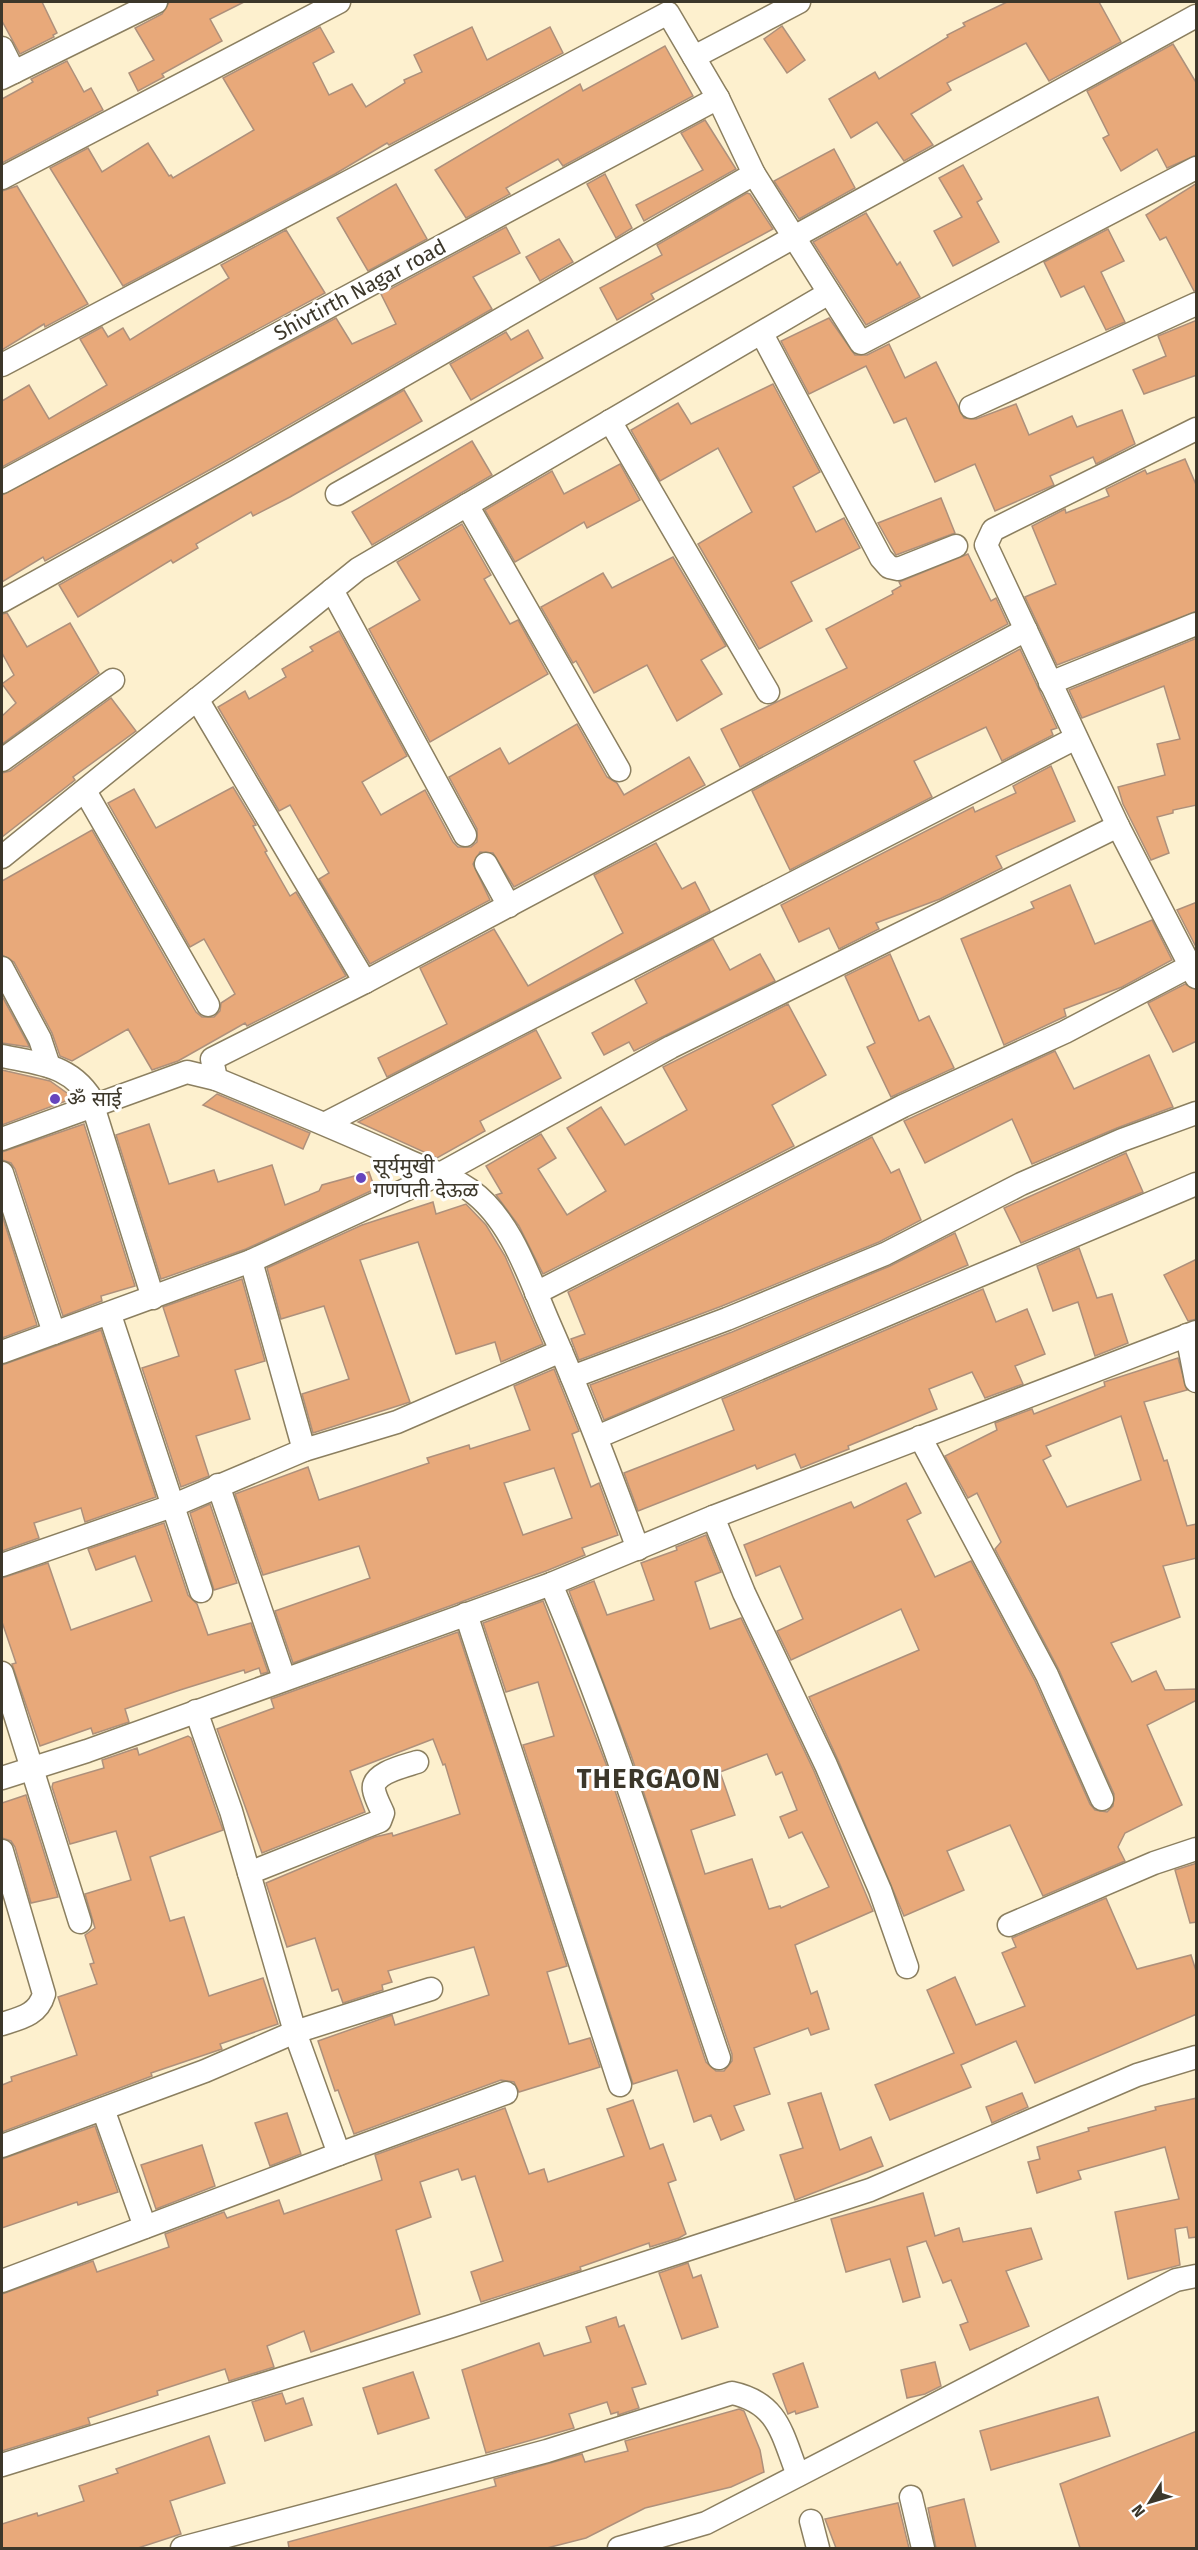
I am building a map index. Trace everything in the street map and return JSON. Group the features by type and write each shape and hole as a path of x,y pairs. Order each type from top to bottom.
{"street":[{"path":"2,48 8,75 128,8 156,2"},
{"path":"2,178 339,2"},
{"path":"694,57 800,2"},
{"path":"2,365 668,13 718,98 753,174 861,343 1197,168"},
{"path":"337,494 794,237 1197,16"},
{"name":"Shivtirth Nagar road","path":"2,482 718,98"},
{"path":"2,601 238,470 753,174"},
{"path":"2,857 358,569 830,293"},
{"path":"970,407 1197,304"},
{"path":"762,334 881,558 889,567 898,569 956,546"},
{"path":"610,421 768,692"},
{"path":"536,1293 903,1106 1065,1032 1195,969 1119,826 986,545 993,530 1197,429"},
{"path":"467,505 619,770"},
{"path":"332,590 465,835"},
{"path":"1050,682 1197,624"},
{"path":"216,1079 212,1059 365,982 1026,630"},
{"path":"2,760 113,680"},
{"path":"197,699 365,982"},
{"path":"326,1123 1077,738"},
{"path":"85,791 208,1005"},
{"path":"2,1352 110,1315 251,1261 442,1173 671,1047 1119,826"},
{"path":"486,864 509,906"},
{"path":"2,968 40,1039 50,1066"},
{"path":"2,1056 50,1066 82,1084 94,1105 153,1298"},
{"path":"2,1139 187,1072 216,1079 326,1123 419,1166 442,1173 471,1191 489,1207 517,1250 597,1437 638,1549"},
{"path":"572,1377 727,1319 885,1254 1021,1184 1122,1140 1197,1113"},
{"path":"2,1173 54,1333"},
{"path":"597,1437 1197,1184"},
{"path":"251,1261 304,1450"},
{"path":"110,1315 201,1592"},
{"path":"2,1778 87,1751 284,1678 551,1584 713,1517 1192,1333 1197,1380"},
{"path":"2,1565 172,1506 304,1450 397,1422 561,1351"},
{"path":"920,1437 1047,1675 1102,1799"},
{"path":"218,1485 284,1678"},
{"path":"713,1517 750,1608 826,1765 880,1890 907,1967"},
{"path":"551,1584 574,1638 644,1835 719,2058"},
{"path":"466,1614 620,2085"},
{"path":"2,1673 80,1922"},
{"path":"196,1711 249,1873 296,2032 339,2154"},
{"path":"249,1873 380,1821 383,1813 373,1789 375,1782 382,1775 417,1762"},
{"path":"1009,1925 1154,1863 1197,1848"},
{"path":"2,1851 44,1994 41,2006 30,2015 2,2024"},
{"path":"2,2146 205,2072 296,2032 431,1989"},
{"path":"2,2464 452,2326 870,2190 1143,2073 1197,2057"},
{"path":"2,2281 506,2093"},
{"path":"103,2109 145,2227"},
{"path":"619,2548 706,2523 1176,2280 1197,2276"},
{"path":"182,2548 547,2451 732,2393 753,2397 768,2409 777,2423 798,2475"},
{"path":"911,2497 923,2548"},
{"path":"811,2521 818,2548"}],"building":[{"path":"2,2 42,2 57,33 53,35 54,37 20,54 2,21"},
{"path":"169,2 244,2 210,19 222,41 162,74 164,77 138,91 129,73 154,60 135,28 162,14"},
{"path":"1007,2 1099,2 1121,42 1049,81 1026,43 947,83 951,90 911,114 933,145 904,161 877,122 851,138 829,99 875,72 879,79 965,26 963,23"},
{"path":"782,26 805,60 787,73 764,39"},
{"path":"320,27 334,52 313,63 329,95 352,84 366,107 405,83 404,80 422,72 414,55 472,27 487,60 550,27 563,53 389,145 387,143 335,174 123,286 50,168 88,148 102,172 148,143 169,176 173,178 254,130 223,78"},
{"path":"1173,44 1197,84 1197,155 1167,168 1157,149 1121,171 1103,138 1109,135 1087,91"},
{"path":"665,46 693,96 563,166 558,159 506,188 510,194 466,218 435,170 580,84 583,91"},
{"path":"67,61 84,92 91,88 103,110 2,163 2,99 33,82 31,79"},
{"path":"705,120 736,169 644,221 636,205 703,170 681,133"},
{"path":"834,149 855,188 799,219 774,181"},
{"path":"963,165 982,199 977,202 999,242 953,266 934,231 962,217 939,178"},
{"path":"605,174 632,228 616,238 587,184"},
{"path":"1197,183 1197,291 1194,291 1166,237 1160,240 1146,215"},
{"path":"396,184 427,239 368,271 337,218"},
{"path":"17,186 88,304 45,327 44,324 2,350 2,191"},
{"path":"747,193 750,194 773,229 651,294 654,299 617,320 600,288 662,255 657,245"},
{"path":"866,213 897,265 900,262 920,297 866,325 813,242"},
{"path":"506,227 520,253 473,277 492,309 231,458 45,561 43,557 2,582 2,495 336,318 352,344 396,324 381,294"},
{"path":"1108,229 1124,261 1101,272 1125,322 1106,330 1084,286 1061,297 1044,262"},
{"path":"286,230 325,293 2,467 2,401 29,385 49,419 107,385 80,339 102,327 108,337 123,328 130,340 229,278 221,265"},
{"path":"559,239 573,262 540,281 526,257"},
{"path":"829,318 855,355 867,355 889,344 905,378 936,362 964,418 976,419 1016,404 1029,435 1072,416 1077,427 1122,410 1135,444 1096,464 1093,457 1050,476 1054,485 995,511 975,464 935,482 906,418 894,423 866,366 809,394 781,341"},
{"path":"1197,320 1197,375 1144,394 1133,370 1166,356 1158,336"},
{"path":"528,330 543,358 471,400 450,364 506,332 511,340"},
{"path":"773,384 820,472 793,487 816,532 844,518 860,548 791,582 812,621 759,649 698,544 752,512 718,448 660,481 631,430 678,403 691,424"},
{"path":"404,390 422,421 290,497 253,516 251,512 196,544 198,548 173,563 171,560 78,617 59,585"},
{"path":"472,441 492,475 372,545 352,512"},
{"path":"1185,459 1197,487 1197,611 1057,665 1025,597 1056,584 1032,526 1065,509 1066,513 1109,496 1106,489 1145,470 1147,474"},
{"path":"620,464 640,500 587,528 584,522 515,562 485,510 552,471 564,494"},
{"path":"941,498 955,533 896,555 878,523"},
{"path":"462,524 491,575 484,579 510,624 518,620 548,674 430,742 369,629 420,600 397,562"},
{"path":"968,554 991,601 996,598 1008,624 740,767 721,729 847,668 826,629 893,594 892,591 901,586 899,582"},
{"path":"673,557 726,646 701,660 722,694 677,721 647,665 594,693 576,661 573,663 541,607 603,573 612,588"},
{"path":"7,613 27,647 70,623 99,673 2,744 2,716 16,703 2,684 14,675 2,653 2,614"},
{"path":"339,631 407,756 362,782 381,815 425,790 453,842 458,847 471,847 477,842 477,829 449,777 500,748 509,764 577,724 607,777 617,783 624,795 689,757 705,785 514,887 493,853 480,852 473,864 490,900 370,964 319,879 329,873 290,805 279,811 218,707 245,691 249,699 286,677 282,669 313,651 310,647"},
{"path":"1197,638 1197,805 1173,810 1173,813 1157,817 1169,853 1151,860 1123,804 1118,787 1165,775 1157,744 1180,739 1164,686 1082,718 1069,690"},
{"path":"1020,649 1057,728 1051,730 1053,735 1002,761 986,727 914,761 932,797 790,870 752,791"},
{"path":"111,698 136,731 73,777 75,780 2,837 2,773 10,771"},
{"path":"1051,766 1075,821 996,856 1002,868 940,899 876,923 879,929 839,949 829,928 799,942 781,905 973,807 975,812 1016,793 1013,786"},
{"path":"233,787 256,825 253,826 267,851 265,852 290,896 296,892 346,976 247,1026 245,1023 178,1061 152,1070 128,1029 72,1061 60,1056 52,1033 14,962 2,955 2,881 92,830 196,1012 202,1017 214,1017 220,1011 221,1003 235,994 204,939 190,947 108,803 134,789 156,828"},
{"path":"656,843 682,889 695,882 710,911 387,1077 378,1058 447,1024 420,968 494,929 528,986 623,933 594,875"},
{"path":"1070,885 1095,944 1152,920 1172,960 1122,987 1064,1009 1066,1016 1004,1045 961,939 1034,908 1031,902"},
{"path":"1197,902 1197,949 1177,910"},
{"path":"713,939 730,970 760,954 775,981 634,1051 629,1042 604,1055 592,1033 647,1003 635,980"},
{"path":"890,954 919,1021 929,1016 954,1068 891,1097 867,1047 875,1043 845,976"},
{"path":"1185,984 1197,990 1197,1041 1173,1052 1148,1003"},
{"path":"2,996 28,1044 29,1047 2,1043"},
{"path":"788,1004 826,1075 772,1105 794,1146 543,1274 519,1226 496,1195 502,1193 486,1166 541,1134 556,1158 538,1169 567,1215 606,1191 567,1128 601,1107 625,1145 687,1110 663,1067"},
{"path":"536,1030 561,1078 480,1121 485,1131 437,1158 358,1122"},
{"path":"1055,1051 1074,1089 1149,1055 1173,1107 1032,1164 1012,1119 925,1163 904,1121"},
{"path":"2,1070 50,1081 74,1098 2,1125"},
{"path":"217,1094 310,1133 303,1149 203,1105"},
{"path":"84,1124 135,1286 101,1296 102,1301 63,1316 15,1169 11,1163 2,1160 2,1152"},
{"path":"149,1124 169,1184 214,1170 218,1182 272,1165 285,1205 319,1191 322,1185 369,1172 375,1189 246,1249 161,1279 116,1135"},
{"path":"872,1137 891,1173 899,1169 921,1220 879,1242 722,1306 579,1360 571,1339 585,1334 568,1292"},
{"path":"1126,1153 1143,1192 1021,1243 1004,1208"},
{"path":"433,1202 436,1214 466,1204 486,1225 505,1256 543,1344 501,1362 495,1342 456,1354 418,1242 360,1260 410,1402 313,1433 302,1394 349,1379 324,1306 281,1319 267,1268 362,1225"},
{"path":"2,1215 37,1325 2,1338"},
{"path":"955,1233 968,1265 604,1420 590,1385 732,1332 890,1266"},
{"path":"1079,1248 1097,1298 1112,1294 1128,1343 1095,1356 1078,1302 1053,1311 1037,1266"},
{"path":"1197,1259 1197,1319 1188,1321 1164,1275"},
{"path":"242,1279 265,1361 235,1370 250,1419 196,1436 209,1476 181,1487 142,1368 179,1356 163,1307"},
{"path":"983,1289 996,1322 1027,1309 1045,1354 1015,1366 1023,1384 985,1398 972,1372 929,1389 937,1409 848,1446 849,1449 801,1468 795,1454 757,1469 755,1465 638,1511 624,1473 734,1430 722,1399"},
{"path":"101,1330 156,1497 85,1522 81,1508 34,1523 39,1538 2,1551 2,1365"},
{"path":"1178,1358 1187,1390 1144,1402 1164,1461 1167,1460 1187,1526 1197,1524 1197,1558 1163,1566 1180,1617 1111,1643 1132,1682 1156,1671 1165,1690 1197,1689 1197,1700 1147,1725 1182,1805 1125,1833 1118,1847 1125,1861 1043,1896 1010,1825 947,1851 964,1890 904,1916 809,1697 919,1650 901,1609 791,1660 777,1631 803,1619 780,1566 756,1576 744,1545 851,1502 854,1508 906,1483 921,1513 907,1520 935,1577 971,1561 1035,1681 1090,1804 1095,1810 1107,1812 1113,1806 1114,1794 1059,1670 995,1549 1001,1542 977,1493 968,1498 945,1456 997,1430 995,1423 1032,1409 1034,1414 1105,1386 1104,1382","holes":["1121,1416 1141,1480 1067,1507 1043,1460 1051,1456 1046,1446"]},
{"path":"554,1369 579,1431 572,1434 591,1487 599,1483 618,1535 582,1548 585,1555 546,1571 293,1663 275,1611 370,1578 359,1546 263,1575 235,1494 308,1467 319,1500 429,1463 427,1458 469,1445 470,1449 530,1430 514,1386","holes":["554,1468 572,1518 523,1535 504,1483"]},
{"path":"210,1504 237,1583 214,1590 190,1513"},
{"path":"164,1523 188,1595 197,1604 208,1635 251,1623 268,1672 261,1674 259,1668 245,1673 244,1670 180,1690 125,1709 129,1722 93,1734 91,1728 40,1746 12,1664 16,1663 2,1622 2,1578 48,1563 71,1630 152,1601 135,1556 96,1570 88,1549"},
{"path":"706,1535 721,1572 695,1582 710,1629 741,1618 814,1771 873,1911 795,1945 811,1994 817,1991 829,2029 811,2035 808,2028 754,2048 770,2094 734,2106 744,2130 721,2140 711,2115 694,2122 677,2070 633,2084 523,1745 554,1736 538,1682 506,1692 483,1623 543,1601 606,1764 706,2062 716,2071 724,2071 732,2061 732,2054 631,1755 569,1591 594,1581 607,1615 654,1600 641,1563 677,1550 676,1547","holes":["767,1754 776,1775 782,1772 797,1810 780,1817 789,1838 802,1832 829,1887 781,1908 780,1906 769,1909 752,1859 705,1874 691,1830 735,1815 720,1772"]},
{"path":"458,1632 567,1966 547,1972 569,2044 590,2038 600,2067 519,2092 514,2082 501,2080 354,2134 338,2090 335,2091 318,2041 392,2015 395,2025 489,1995 474,1947 388,1971 392,1982 382,1985 383,1990 343,2003 338,1989 332,1991 315,1938 287,1947 266,1883 375,1837 392,1833 393,1836 460,1814 445,1764 443,1765 433,1739 350,1771 365,1812 262,1853 217,1729 274,1708 271,1699"},
{"path":"188,1736 191,1738 223,1830 150,1857 170,1921 184,1917 209,1996 263,1978 278,2024 220,2044 222,2049 151,2073 152,2076 2,2132 2,2085 12,2081 11,2077 77,2055 58,1997 97,1984 90,1964 94,1963 85,1935 95,1928 85,1894 131,1880 116,1831 70,1844 52,1787 53,1783 104,1768 102,1760 137,1748 139,1755"},
{"path":"26,1795 58,1897 31,1903 15,1847 11,1841 2,1838 2,1803"},
{"path":"1197,1863 1197,1922 1190,1923 1175,1870"},
{"path":"1106,1898 1137,1969 1191,1955 1197,1974 1197,2014 1035,2083 1016,2041 961,2065 971,2087 890,2120 875,2085 954,2053 927,1990 955,1977 976,2025 1025,2006 1002,1953 1016,1947 1012,1938"},
{"path":"821,2093 840,2150 871,2137 883,2166 795,2200 780,2155 803,2148 788,2103"},
{"path":"1022,2093 1028,2107 992,2123 986,2107"},
{"path":"1197,2098 1197,2237 1189,2238 1187,2227 1175,2229 1180,2265 1128,2279 1115,2212 1179,2199 1165,2147 1078,2171 1081,2179 1037,2193 1028,2162 1040,2159 1037,2147 1089,2131 1088,2128 1156,2110 1155,2107"},
{"path":"633,2100 650,2149 663,2144 676,2180 668,2183 686,2234 679,2238 650,2247 649,2243 580,2267 581,2270 481,2302 471,2272 503,2261 475,2176 462,2180 458,2169 420,2182 431,2217 396,2230 420,2314 311,2352 304,2331 267,2346 274,2367 229,2381 225,2369 157,2391 158,2395 88,2418 90,2424 2,2451 2,2294 93,2261 97,2272 169,2247 165,2234 224,2212 227,2218 279,2200 284,2214 382,2180 375,2155 505,2108 529,2174 544,2169 548,2182 624,2156 607,2109"},
{"path":"287,2113 301,2154 270,2166 255,2123"},
{"path":"95,2126 118,2192 78,2205 77,2202 2,2228 2,2159"},
{"path":"202,2145 215,2186 156,2209 141,2165"},
{"path":"923,2193 935,2236 959,2228 963,2242 1031,2228 1042,2259 1006,2271 1029,2326 970,2350 960,2325 968,2322 951,2280 943,2283 926,2241 907,2247 920,2297 903,2302 890,2259 846,2272 831,2219"},
{"path":"688,2263 693,2278 701,2275 718,2327 682,2339 659,2273"},
{"path":"616,2317 619,2327 624,2325 646,2384 632,2388 639,2408 618,2415 618,2412 611,2414 607,2402 569,2414 574,2428 486,2453 462,2370 539,2343 544,2356 591,2342 586,2327"},
{"path":"935,2362 941,2386 925,2394 907,2398 901,2370"},
{"path":"803,2363 818,2407 796,2414 795,2411 788,2414 773,2374"},
{"path":"413,2372 429,2418 378,2434 363,2388"},
{"path":"282,2393 286,2404 303,2398 312,2425 265,2441 252,2402"},
{"path":"1098,2397 1110,2436 991,2470 980,2431"},
{"path":"739,2409 744,2411 760,2450 764,2472 731,2487 645,2508 586,2538 547,2548 289,2548 288,2542 496,2486 494,2479 582,2454 585,2462 628,2451 625,2441"},
{"path":"1197,2431 1197,2548 1080,2548 1060,2484"},
{"path":"209,2436 225,2483 170,2501 181,2534 138,2548 2,2548 2,2524 37,2513 38,2516 84,2501 79,2486 118,2473 116,2469"},
{"path":"964,2499 976,2548 936,2548 928,2508"},
{"path":"898,2503 909,2548 836,2548 825,2519"}],"place":[{"name":"ॐ साई","path":"55,1099"},
{"name":"सूर्यमुखी गणपती देऊळ","path":"361,1178"}],"district":[{"name":"THERGAON","path":"649,1779"}]}
